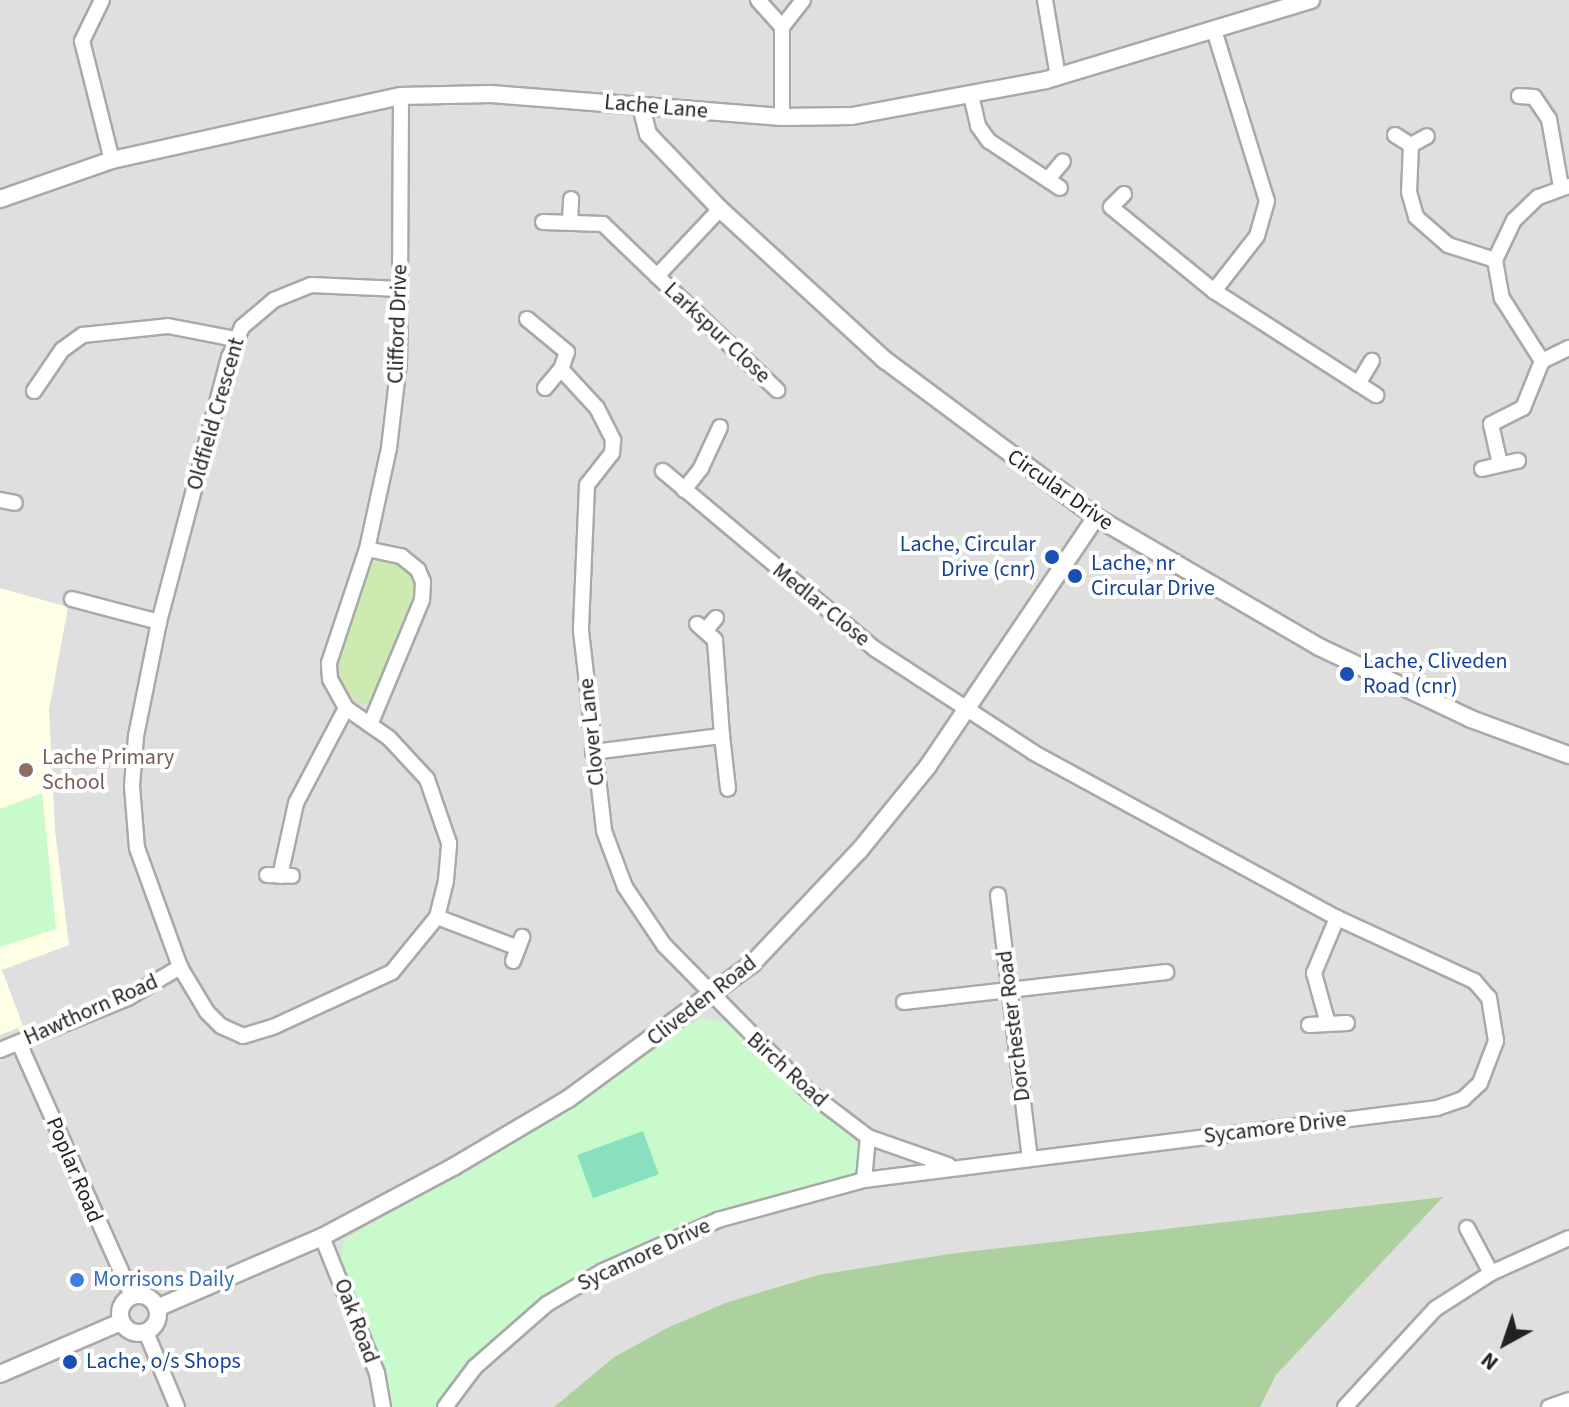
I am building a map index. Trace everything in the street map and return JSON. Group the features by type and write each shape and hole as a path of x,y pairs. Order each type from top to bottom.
{"street":[{"path":"102,0 82,41 112,160"},
{"path":"758,0 782,27"},
{"path":"782,117 782,27 803,0"},
{"path":"1045,0 1058,77"},
{"name":"Lache Lane","path":"0,199 112,160 401,96 491,94 782,117 852,116 1058,77 1214,30 1290,2 1311,0"},
{"path":"1214,30 1267,201 1257,236 1214,291"},
{"path":"1532,93 1549,119 1565,186 1538,197 1514,220 1495,260 1502,298 1542,361"},
{"path":"971,95 978,126 989,141 1054,184 1063,161"},
{"name":"Clifford Drive","path":"346,708 330,679 335,644 367,549 389,448 400,289 401,96"},
{"name":"Circular Drive","path":"641,106 648,134 720,209 885,360 1096,517 1319,647 1471,719 1569,755"},
{"path":"1395,135 1411,145"},
{"path":"1411,145 1427,136"},
{"path":"1411,145 1409,192 1416,217 1448,245 1495,260"},
{"path":"1124,194 1111,207 1214,291 1376,395"},
{"path":"570,221 571,199"},
{"name":"Larkspur Close","path":"657,276 720,209"},
{"name":"Larkspur Close","path":"543,222 603,224 777,390"},
{"name":"Oldfield Crescent","path":"400,289 311,285 292,291 258,312 235,339 159,622 136,736 133,819 148,888 180,967 221,1026 243,1036 259,1033 392,972 437,917"},
{"path":"527,319 567,352 561,369 545,388"},
{"path":"34,391 62,350 83,335 168,326 235,339"},
{"path":"1500,464 1486,426 1523,408 1542,361 1569,348"},
{"path":"1358,384 1372,361"},
{"name":"Clover Lane","path":"561,369 597,408 613,440 612,453 593,474 585,498 581,631 604,831 625,887 664,945 711,997"},
{"path":"684,490 701,468 720,427"},
{"path":"1482,469 1518,461"},
{"name":"Medlar Close","path":"663,471 875,649 967,708"},
{"name":"Cliveden Road","path":"157,1308 322,1237 568,1099 752,964 859,851 967,708 1096,517"},
{"path":"367,549 401,556 418,570 423,582 422,600 370,725"},
{"path":"72,599 159,622"},
{"path":"716,618 701,628 715,640 728,789"},
{"path":"280,876 300,792 346,708 370,725 427,779 441,812 449,843 437,917 518,949"},
{"name":"Sycamore Drive","path":"445,1407 500,1344 547,1304 603,1271 718,1220 864,1180 1437,1108 1463,1099 1491,1064 1496,1041 1489,998 1456,970 1337,918 1125,806 967,708"},
{"path":"593,752 722,736"},
{"name":"Dorchester Road","path":"998,895 1030,1158"},
{"path":"1328,1024 1314,973 1337,918"},
{"name":"Hawthorn Road","path":"0,1050 128,998 180,967"},
{"path":"904,1002 1166,972"},
{"name":"Birch Road","path":"711,997 810,1093 868,1137 955,1167"},
{"path":"1309,1025 1347,1023"},
{"name":"Poplar Road","path":"19,1043 132,1296"},
{"path":"864,1180 868,1137"},
{"path":"1467,1228 1491,1273"},
{"name":"Oak Road","path":"322,1237 377,1373 383,1407"},
{"path":"1345,1407 1415,1326 1491,1273 1569,1238"},
{"path":"132,1296 145,1296 157,1308 157,1321 146,1332 134,1333 121,1322 120,1309 132,1296"},
{"path":"0,1374 121,1322"},
{"path":"146,1332 177,1407"},
{"path":"1549,1407 1569,1400"}],"shaded area":[{"path":"0,0 1569,0 1569,1407 1260,1407 1276,1375 1441,1197 818,1275 725,1303 667,1328 614,1357 554,1407 0,1407"},
{"name":"Lache Primary School","path":"0,588 68,607 49,710 55,830 69,945 2,970 23,1026 0,1035"}],"green space":[{"path":"380,559 411,570 418,593 374,702 361,705 339,683 338,660 368,567"},
{"path":"42,793 56,929 0,947 0,809"},
{"path":"701,1018 727,1022 805,1098 853,1134 862,1168 848,1176 722,1209 631,1248 559,1288 514,1322 474,1360 438,1407 389,1407 341,1261 344,1240 531,1132"},
{"path":"643,1131 659,1174 593,1198 577,1155"},
{"path":"1443,1197 1276,1375 1260,1407 554,1407 614,1357 667,1328 725,1303 818,1275 949,1254"}],"place":[{"name":"Lache, Circular Drive (cnr)","path":"1052,557"},
{"name":"Lache, nr Circular Drive","path":"1075,576"},
{"name":"Lache, Cliveden Road (cnr)","path":"1347,674"},
{"name":"Lache Primary School","path":"26,770"},
{"name":"Morrisons Daily","path":"77,1280"},
{"name":"Lache, o/s Shops","path":"70,1362"}]}
